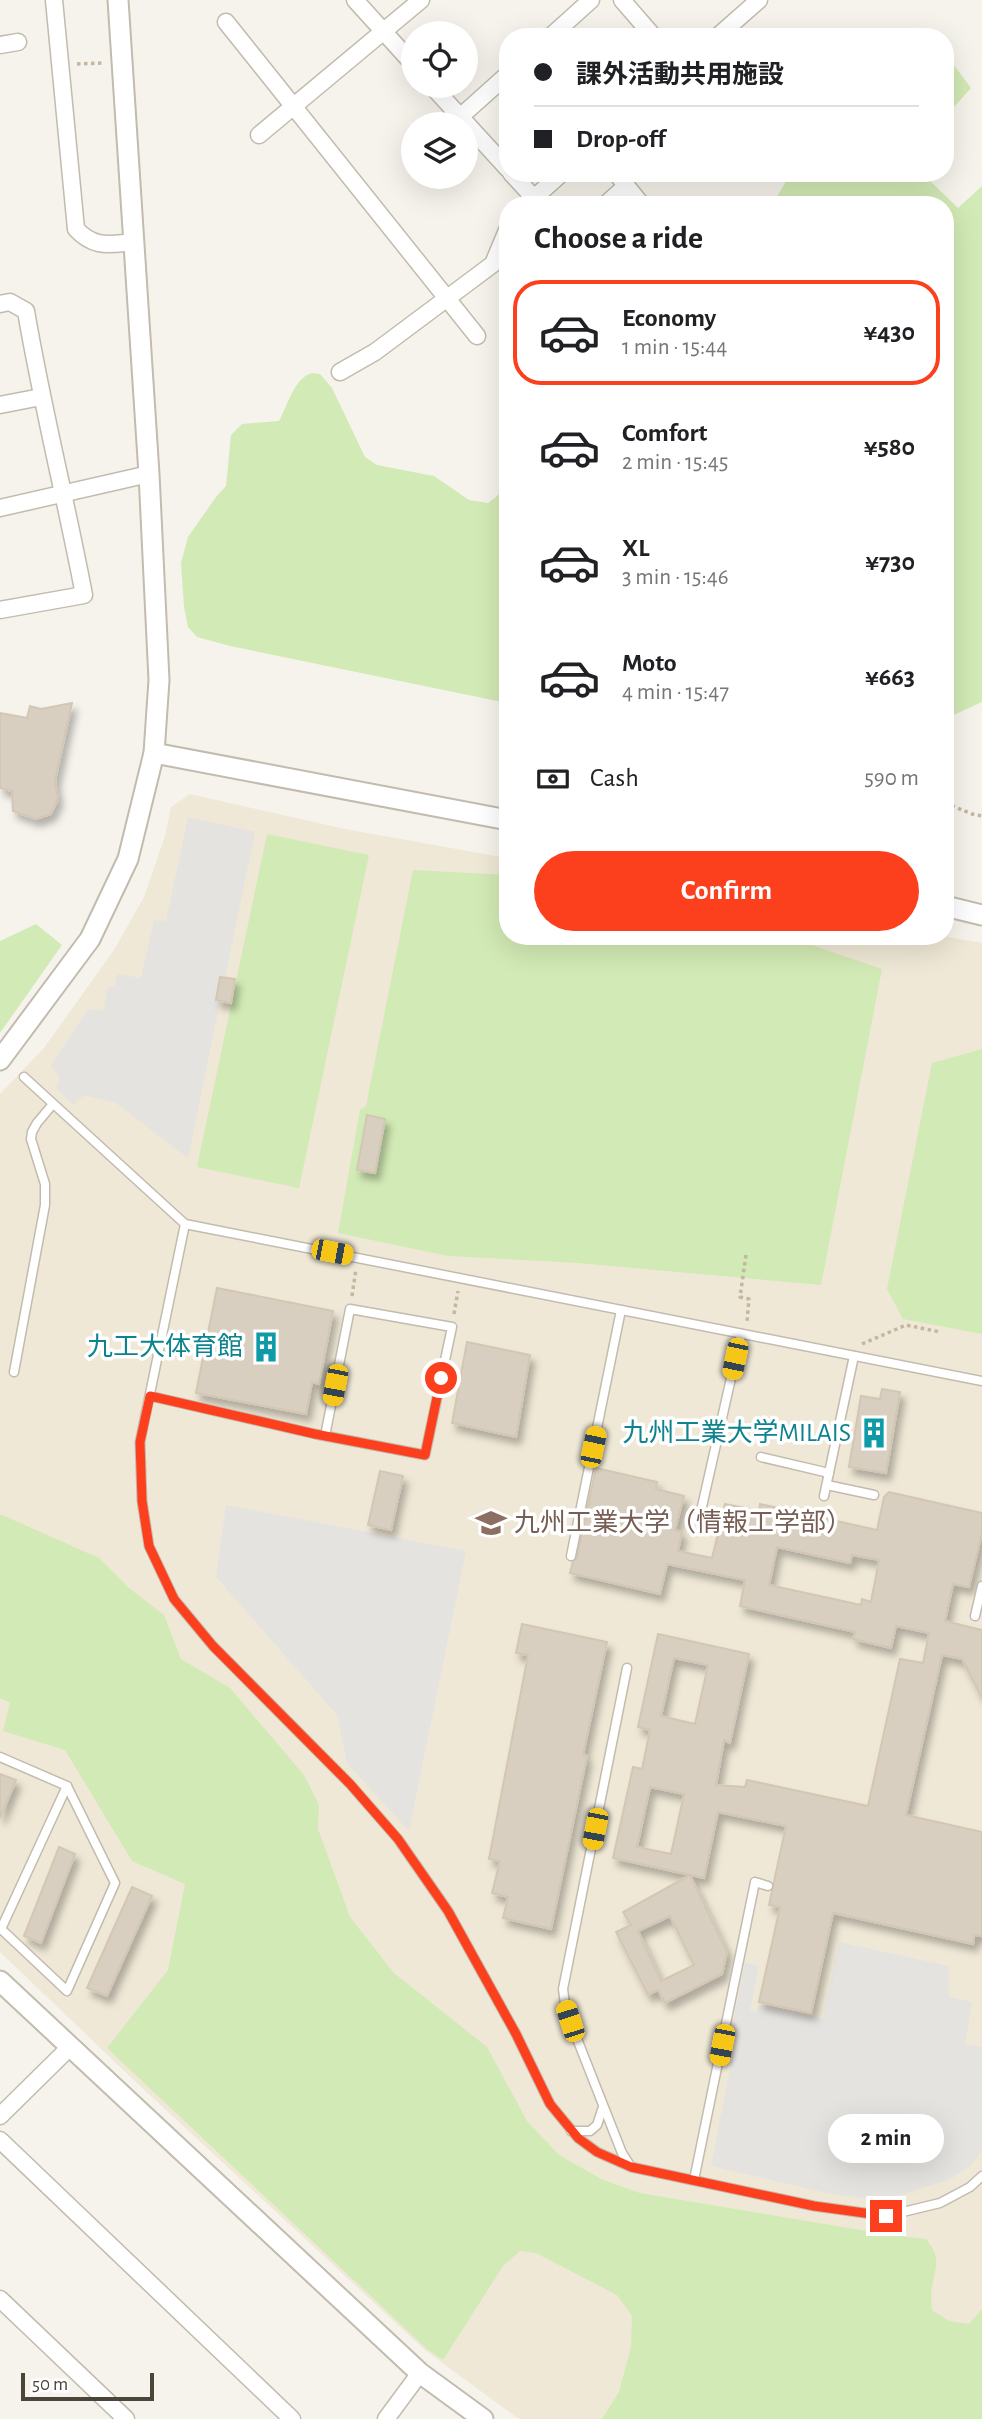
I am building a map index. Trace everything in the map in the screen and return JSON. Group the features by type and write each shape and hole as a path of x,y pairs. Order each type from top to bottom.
{"street":[{"path":"54,0 76,229 86,240 100,245 135,242"},
{"path":"0,1059 90,939 128,859 154,753 159,680 149,474 118,0"},
{"path":"355,0 401,51"},
{"path":"259,135 421,0"},
{"path":"560,28 591,0"},
{"path":"622,0 646,28"},
{"path":"727,28 759,0"},
{"path":"226,22 477,336"},
{"path":"0,45 18,42"},
{"path":"466,112 499,82"},
{"path":"443,98 455,112"},
{"path":"478,136 499,159"},
{"path":"537,196 552,182"},
{"path":"623,182 635,196"},
{"path":"340,372 375,352 493,264 499,250"},
{"path":"0,304 10,302 26,311 41,397 65,495 84,595 0,611"},
{"path":"0,405 41,397"},
{"path":"0,508 149,474"},
{"path":"154,753 499,818"},
{"path":"954,908 982,915"},
{"path":"0,1981 420,2373 482,2419"},
{"path":"0,2116 70,2046"},
{"path":"0,2140 292,2419"},
{"path":"0,2299 126,2419"},
{"path":"386,2419 420,2373"}],"lane":[{"path":"24,1077 185,1224 982,1381"},
{"path":"14,1372 45,1205 44,1184 32,1132 53,1104"},
{"path":"185,1224 140,1442 142,1501 149,1546 174,1599 213,1646 350,1784 398,1839 448,1911 516,2034 550,2104 571,2130 597,2152 631,2167 814,2206 886,2216 940,2203 970,2187 982,2176"},
{"path":"150,1396 325,1436 425,1455 452,1327 350,1309 325,1436"},
{"path":"571,1556 621,1310"},
{"path":"701,1511 743,1334"},
{"path":"824,1496 853,1356"},
{"path":"761,1457 829,1473"},
{"path":"827,1485 874,1494"},
{"path":"975,1616 982,1586"},
{"path":"627,1668 563,1989 570,2021 622,2153 631,2167"},
{"path":"0,1756 67,1786 115,1883 67,1991 1,1929 67,1786"},
{"path":"694,2180 755,1882 768,1886"},
{"path":"571,2130 590,2132 602,2116 603,2104"}],"path":[{"path":"61,65 122,62"},
{"path":"954,807 982,816"},
{"path":"743,1334 748,1299 740,1297 746,1255"},
{"path":"350,1309 358,1257"},
{"path":"452,1327 460,1277"},
{"path":"853,1356 855,1348 906,1325 940,1332"}],"shaded area":[{"name":"九州工業大学（情報工学部）","path":"190,794 345,829 499,857 499,945 954,945 954,938 982,943 982,2419 519,2419 426,2351 0,1952 0,1094 44,1048 114,950 144,897 165,836 171,807"},
{"path":"188,817 255,832 188,1158 116,1103 84,1095 73,1105 56,1088 60,1077 51,1066 88,1009 103,1011 108,987 115,986 117,974 141,978 154,920 166,921"},
{"path":"226,1505 466,1551 409,1831 347,1763 337,1715 216,1577"},
{"path":"839,1942 949,1966 949,1997 972,2002 965,2044 982,2047 982,2151 969,2167 948,2180 890,2198 862,2198 831,2194 711,2166 736,2038 732,2028 745,1962 759,1966 750,2010 757,2012 759,2005 823,2019"}],"green space":[{"path":"954,65 971,88 954,107"},
{"path":"786,182 931,182 946,196 777,196"},
{"path":"982,186 982,702 954,715 954,204 958,208"},
{"path":"312,373 320,374 332,388 365,457 377,465 434,476 469,500 488,503 499,494 499,701 230,646 197,637 188,627 181,563 188,537 226,486 231,435 242,424 279,421 296,386"},
{"path":"267,834 369,855 299,1188 197,1167"},
{"path":"413,870 499,875 499,945 811,945 882,969 821,1285 578,1263 448,1256 338,1233 360,1110 366,1106"},
{"path":"36,924 62,945 0,1033 0,941"},
{"path":"982,1049 982,1334 903,1319 887,1289 932,1063"},
{"path":"0,1514 99,1558 129,1588 164,1615 181,1659 230,1688 304,1775 319,1805 318,1829 350,1917 394,1973 487,2047 527,2121 559,2155 603,2180 640,2193 926,2239 936,2257 931,2292 932,2310 949,2321 969,2324 982,2309 982,2419 602,2419 619,2392 631,2347 632,2316 617,2295 536,2253 520,2251 503,2266 443,2360 427,2349 107,2048 168,1970 185,1884 132,1861 65,1750 3,1731 10,1703 0,1698"}],"building":[{"path":"72,703 55,781 58,799 51,814 36,819 13,811 12,791 0,788 0,713 27,718 30,706 41,709"},
{"path":"220,977 235,979 231,1003 216,1000"},
{"path":"367,1115 385,1119 375,1173 357,1170"},
{"name":"九工大体育館","path":"217,1288 333,1311 319,1384 312,1382 306,1414 196,1393"},
{"path":"467,1342 530,1355 516,1437 452,1423"},
{"name":"九州工業大学MILAIS","path":"882,1389 900,1392 886,1473 849,1467 861,1396 880,1399"},
{"path":"596,1468 657,1482 656,1489 684,1496 675,1530 682,1532 678,1551 712,1558 725,1504 759,1511 760,1504 877,1530 884,1497 889,1492 982,1513 982,1533 969,1587 953,1584 945,1621 982,1630 982,1698 962,1659 942,1655 906,1815 982,1832 982,1936 974,1935 973,1944 833,1913 811,2013 759,2002 780,1907 769,1905 786,1826 718,1812 704,1878 613,1858 633,1767 642,1769 650,1730 638,1727 658,1634 749,1654 730,1743 724,1740 716,1785 745,1787 747,1780 868,1806 900,1659 923,1663 929,1633 896,1626 891,1648 853,1639 855,1632 740,1606 745,1580 667,1564 660,1594 570,1573 577,1557","holes":["777,1547 850,1563 852,1555 879,1560 871,1602 862,1599 861,1605 769,1585","674,1658 708,1665 695,1724 661,1716","650,1787 684,1794 671,1854 637,1847"]},
{"path":"380,1471 403,1476 391,1530 368,1525"},
{"path":"522,1624 607,1642 583,1755 587,1756 551,1929 503,1918 508,1897 492,1893 500,1861 489,1859 528,1655 516,1653"},
{"path":"0,1774 16,1780 0,1818"},
{"path":"59,1847 75,1854 41,1943 24,1936"},
{"path":"690,1875 727,1952 722,1974 665,2003 658,1990 648,1995 616,1932 631,1925 623,1912","holes":["670,1916 694,1965 661,1981 638,1931"]},
{"path":"132,1887 152,1896 107,1996 87,1988"}],"place":[{"name":"九工大体育館","path":"266,1347"},
{"name":"九州工業大学MILAIS","path":"874,1433"},
{"name":"九州工業大学（情報工学部）","path":"491,1523"}],"route":[{"path":"441,1378 425,1455 315,1434 150,1396 140,1442 142,1501 149,1546 174,1599 213,1646 350,1784 398,1839 448,1911 516,2034 550,2104 578,2138 597,2152 631,2167 814,2206 886,2216"}]}
